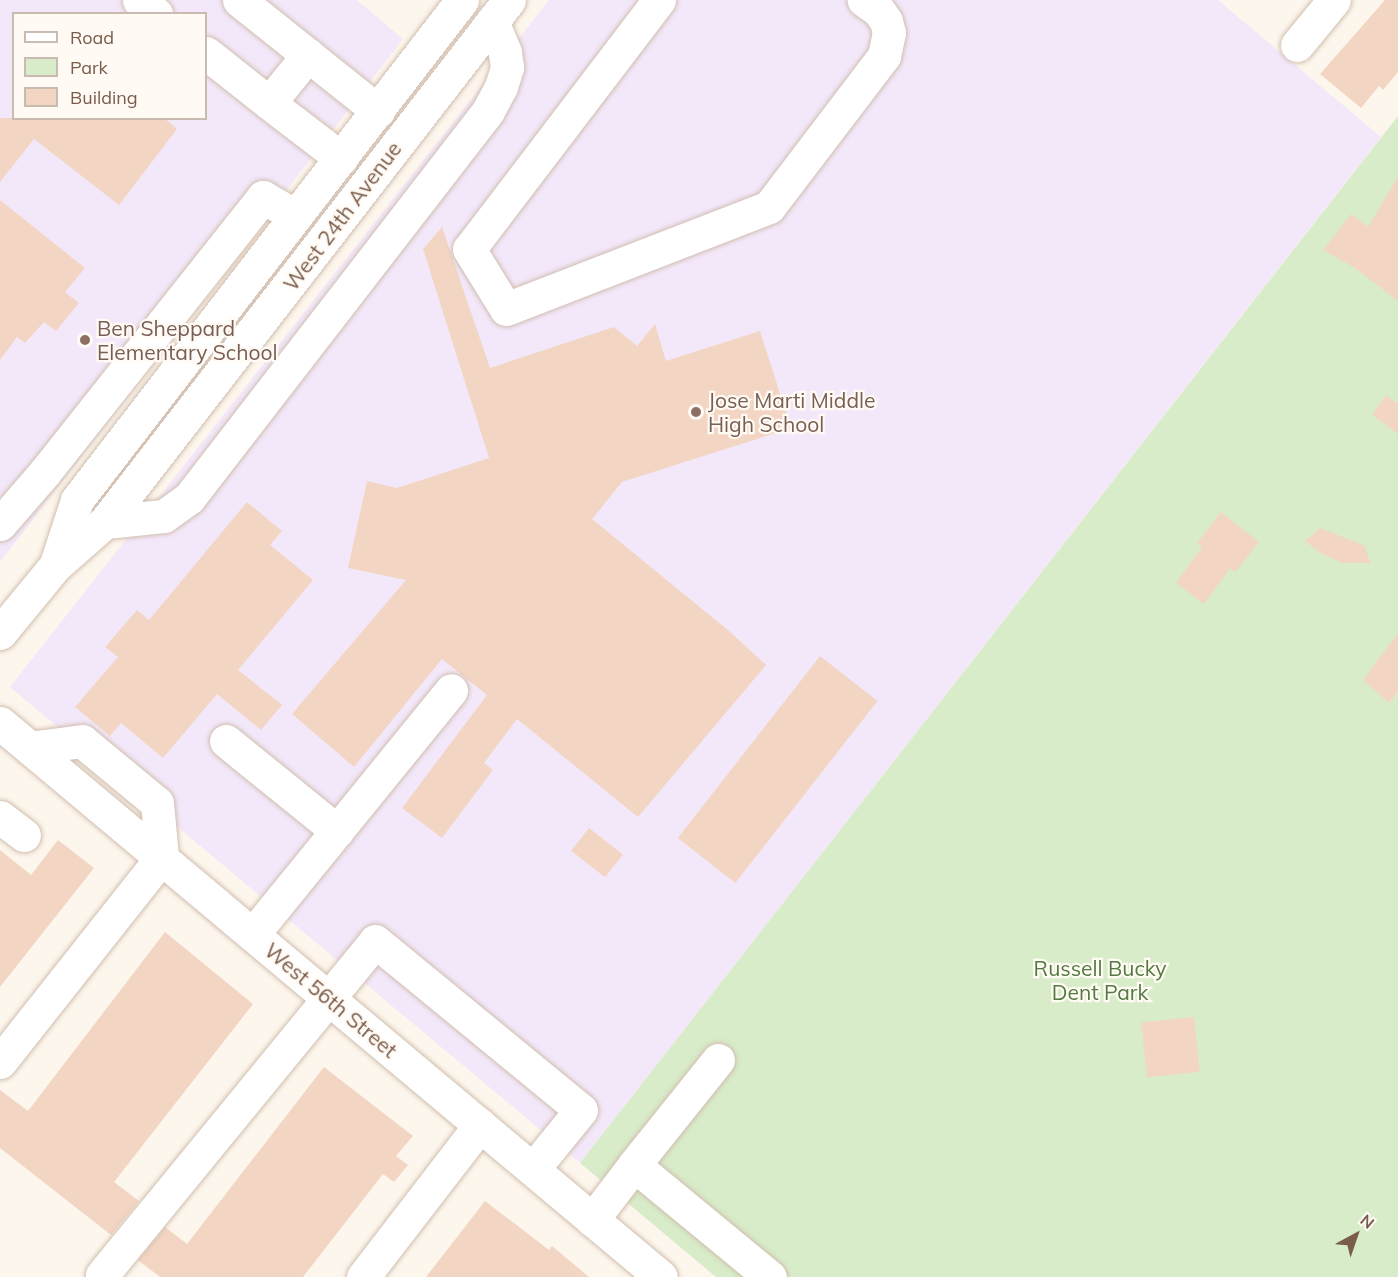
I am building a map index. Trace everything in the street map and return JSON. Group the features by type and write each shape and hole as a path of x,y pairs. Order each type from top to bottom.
{"street":[{"path":"139,0 154,12"},
{"path":"239,0 378,111"},
{"name":"West 24th Avenue","path":"55,566 77,500 462,0"},
{"path":"659,0 469,249 506,309 769,207 884,56 889,33 886,21 879,11 864,0"},
{"path":"1297,45 1334,0"},
{"path":"105,522 164,516 189,498 488,111 501,87 507,68 501,11"},
{"name":"West 24th Avenue","path":"3,618 55,566 105,522 501,11"},
{"path":"207,54 341,158"},
{"path":"269,104 308,55"},
{"path":"0,524 45,472 263,197 296,216"},
{"path":"253,934 451,690"},
{"name":"West 56th Street","path":"0,723 661,1277"},
{"path":"226,741 337,831"},
{"path":"0,1062 162,857"},
{"path":"102,1275 375,941 581,1110 533,1169"},
{"path":"592,1220 718,1060"},
{"path":"363,1277 480,1125"},
{"path":"634,1166 770,1277"}],"shaded area":[{"name":"Ben Sheppard Elementary School","path":"0,0 357,0 403,39 0,562"},
{"name":"Jose Marti Middle High School","path":"549,0 1218,0 1381,137 580,1163 10,687"}],"green space":[{"name":"Russell Bucky Dent Park","path":"1398,116 1398,1277 716,1277 580,1163"}],"building":[{"path":"1385,0 1398,0 1398,72 1383,90 1379,86 1361,108 1320,74"},
{"path":"0,118 12,118 12,120 166,120 177,129 119,205 34,139 0,182"},
{"path":"1398,177 1398,301 1355,268 1323,250 1351,214 1368,227"},
{"path":"0,200 85,268 65,292 79,303 56,331 44,322 25,343 17,337 0,360"},
{"path":"442,227 490,368 614,327 637,346 655,324 666,361 760,331 791,428 622,482 592,519 729,631 766,665 638,817 517,719 484,763 493,770 442,838 402,808 487,695 442,659 354,767 292,714 406,580 348,568 367,481 397,488 489,458 423,249"},
{"path":"1386,395 1398,404 1398,434 1372,415"},
{"path":"247,502 282,531 270,545 313,580 238,670 282,705 261,730 217,694 163,758 121,723 110,736 75,707 118,657 105,647 137,610 149,620"},
{"path":"1221,512 1259,542 1235,572 1230,568 1204,604 1176,583 1202,547 1197,543"},
{"path":"1320,528 1365,546 1370,563 1342,563 1322,554 1305,541"},
{"path":"1398,633 1398,691 1389,703 1363,680"},
{"path":"820,656 878,701 735,883 678,838"},
{"path":"589,828 623,854 605,877 571,851"},
{"path":"58,840 94,868 0,987 0,850 31,875"},
{"path":"165,932 253,1004 114,1182 139,1201 111,1235 0,1148 0,1090 28,1111"},
{"path":"1194,1017 1200,1072 1147,1077 1141,1023"},
{"path":"324,1067 413,1136 396,1156 408,1165 394,1182 383,1174 303,1277 160,1277 138,1260 165,1227 187,1244"},
{"path":"485,1201 549,1250 552,1246 589,1277 426,1277"}],"place":[{"name":"Ben Sheppard Elementary School","path":"85,340"},
{"name":"Jose Marti Middle High School","path":"696,412"}]}
